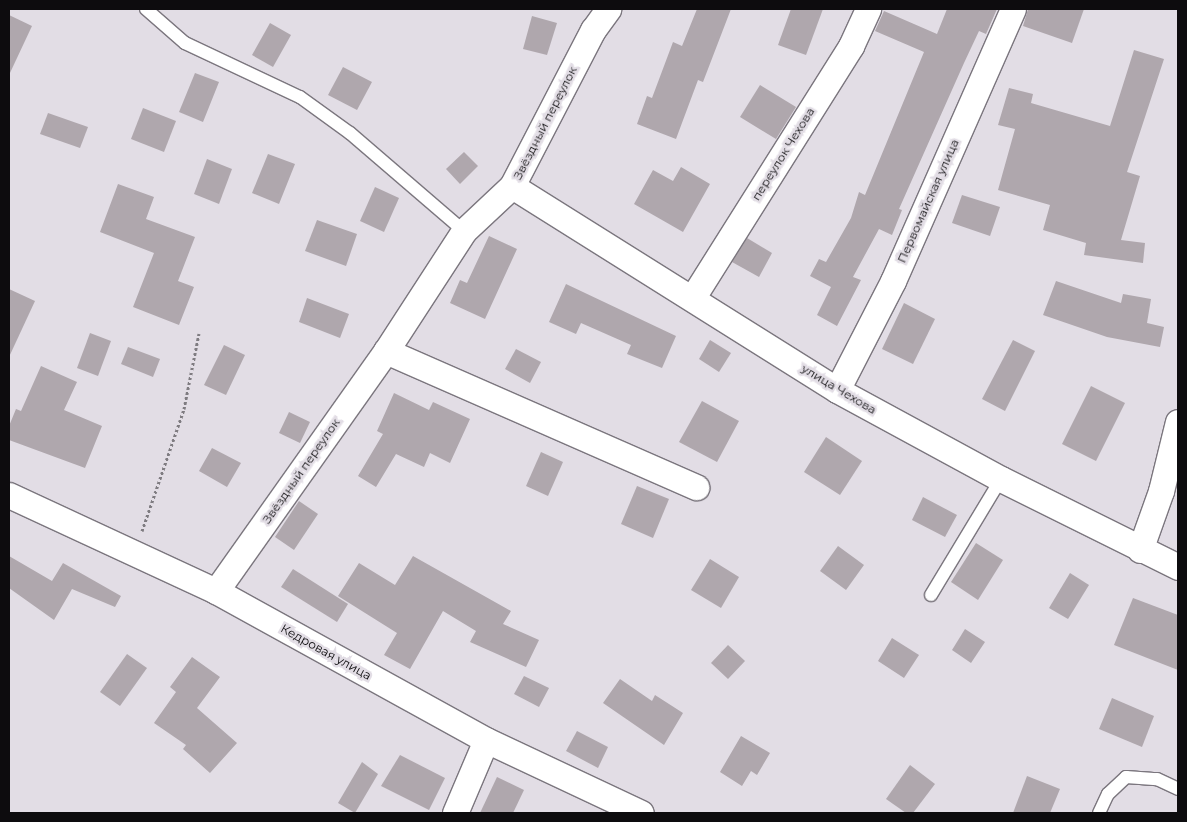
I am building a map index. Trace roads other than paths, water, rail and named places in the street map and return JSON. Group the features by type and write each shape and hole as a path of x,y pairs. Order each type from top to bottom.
{"street":[{"name":"Звёздный переулок","path":"216,591 386,351 464,231 512,186 593,30 608,9"},
{"name":"переулок Чехова","path":"693,297 851,46 868,9"},
{"name":"Первомайская улица","path":"837,390 893,281 1013,9"},
{"name":"улица Чехова","path":"512,186 693,297 837,390 1001,479 1140,550 1178,567"},
{"path":"386,351 696,487"},
{"path":"1140,550 1161,491 1178,422"},
{"name":"Кедровая улица","path":"9,495 216,591 486,740 641,813"},
{"path":"454,813 486,740"}],"lane":[{"path":"146,9 185,43 300,97 350,132 464,231"},
{"path":"931,595 1001,479"},
{"path":"1099,813 1108,794 1126,777 1157,779 1178,789"}]}
